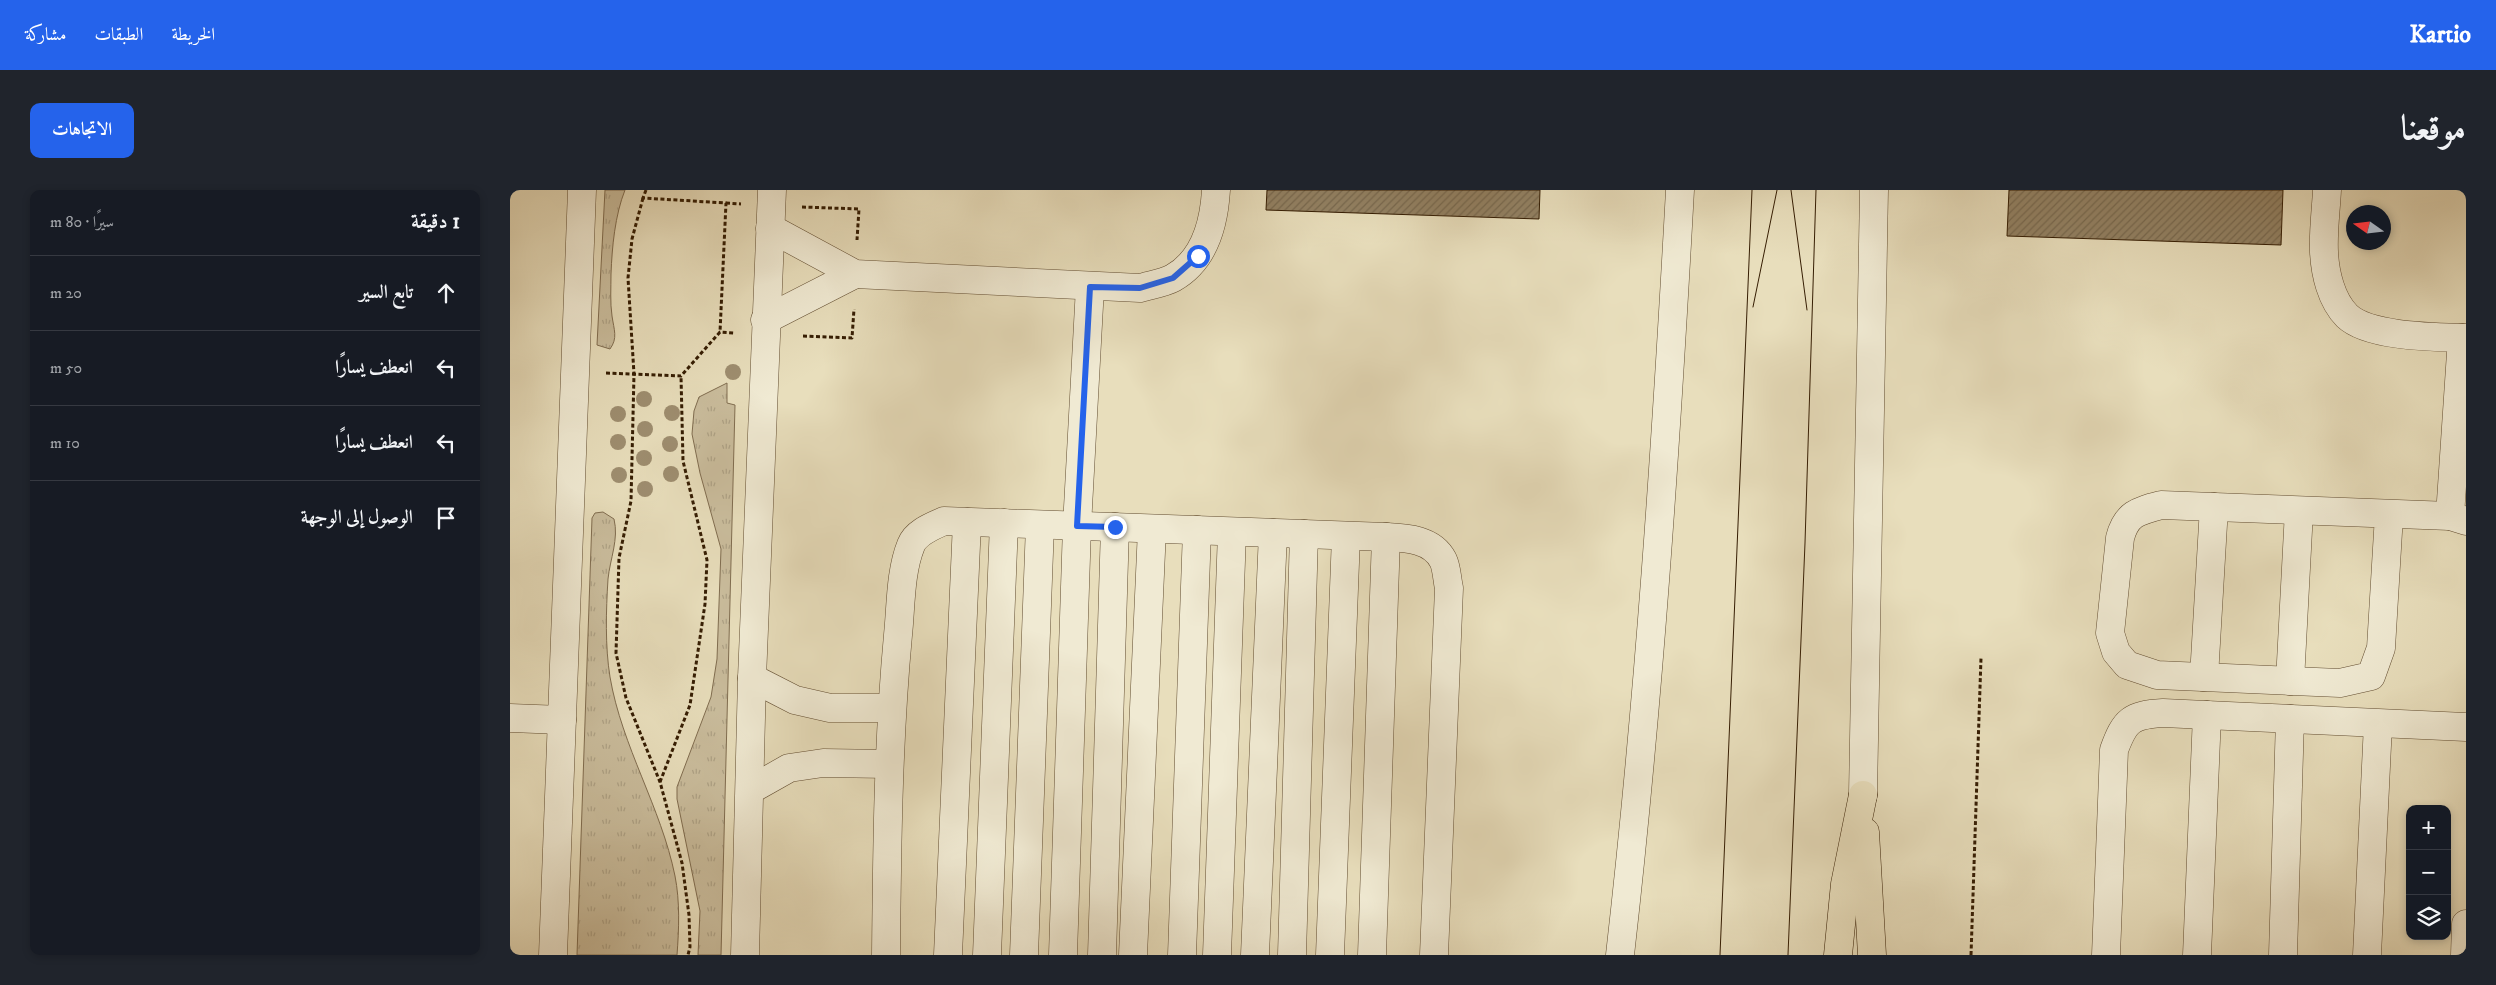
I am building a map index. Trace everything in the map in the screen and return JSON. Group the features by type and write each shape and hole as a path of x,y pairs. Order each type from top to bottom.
{"highway":[{"path":"1838,955 1845,884 1863,795"},
{"path":"1863,795 1872,955"}],"street":[{"path":"553,955 582,190"},
{"path":"745,955 752,678 765,320 772,190"},
{"path":"770,228 855,274 1140,288 1173,278 1198,256 1211,225 1216,190"},
{"path":"1620,955 1632,848 1669,396 1680,190"},
{"path":"1863,795 1874,190"},
{"path":"2327,190 2324,252 2330,289 2347,316 2373,329 2412,335 2464,338 2458,518 2161,505 2132,515 2123,525 2110,633 2116,652 2127,664 2157,675 2340,683 2371,676 2380,648 2389,515"},
{"path":"765,320 855,274"},
{"path":"1064,955 1077,526 1090,287"},
{"path":"2204,677 2214,507"},
{"path":"2290,681 2299,511"},
{"path":"886,955 888,764 891,708 905,569 912,543 926,529 944,521 1386,537 1406,538 1425,543 1443,560 1449,588 1434,955"},
{"path":"948,955 967,522"},
{"path":"987,955 1004,524"},
{"path":"1024,955 1040,525"},
{"path":"1102,955 1115,527"},
{"path":"1132,955 1152,529"},
{"path":"1182,955 1197,530"},
{"path":"1217,955 1232,532"},
{"path":"1255,955 1273,533"},
{"path":"1292,955 1304,534"},
{"path":"1330,955 1346,536"},
{"path":"1372,955 1386,537"},
{"path":"752,678 796,700 830,708 891,708"},
{"path":"2106,955 2114,750 2125,724 2140,715 2163,713 2378,724 2466,726"},
{"path":"2198,955 2207,715"},
{"path":"510,718 562,720"},
{"path":"2283,955 2290,719"},
{"path":"2367,955 2378,724"},
{"path":"750,790 789,768 823,763 888,764"},
{"path":"2465,955 2466,924"}],"path":[{"path":"646,190 632,239 628,278 634,374 631,501 619,558 616,653 626,698 660,782 682,863 689,915 690,947 688,955"},
{"path":"643,198 726,203 720,332"},
{"path":"660,782 690,705 705,604 706,560 682,461 681,376"},
{"path":"1971,955 1981,658"}],"green space":[{"path":"605,190 625,190 616,220 612,253 611,311 615,337 610,349 597,345"},
{"path":"727,383 727,403 735,405 721,955 698,955 700,911 677,799 677,787 711,697 717,659 721,549 700,473 692,434 694,411 699,397"},
{"path":"603,512 614,519 615,527 615,542 608,579 607,603 607,641 610,677 623,728 669,851 678,895 677,955 577,955 592,518 595,513"}],"building":[{"path":"1267,190 1540,190 1539,219 1266,210"},
{"path":"2009,190 2283,190 2281,245 2007,236"}],"tram line":[{"path":"1720,955 1752,190"},
{"path":"1753,307 1777,190"},
{"path":"1791,190 1807,310"},
{"path":"1788,955 1805,543 1816,190"}],"route":[{"path":"1115,527 1077,526 1090,287 1140,288 1173,278 1198,256"}]}
